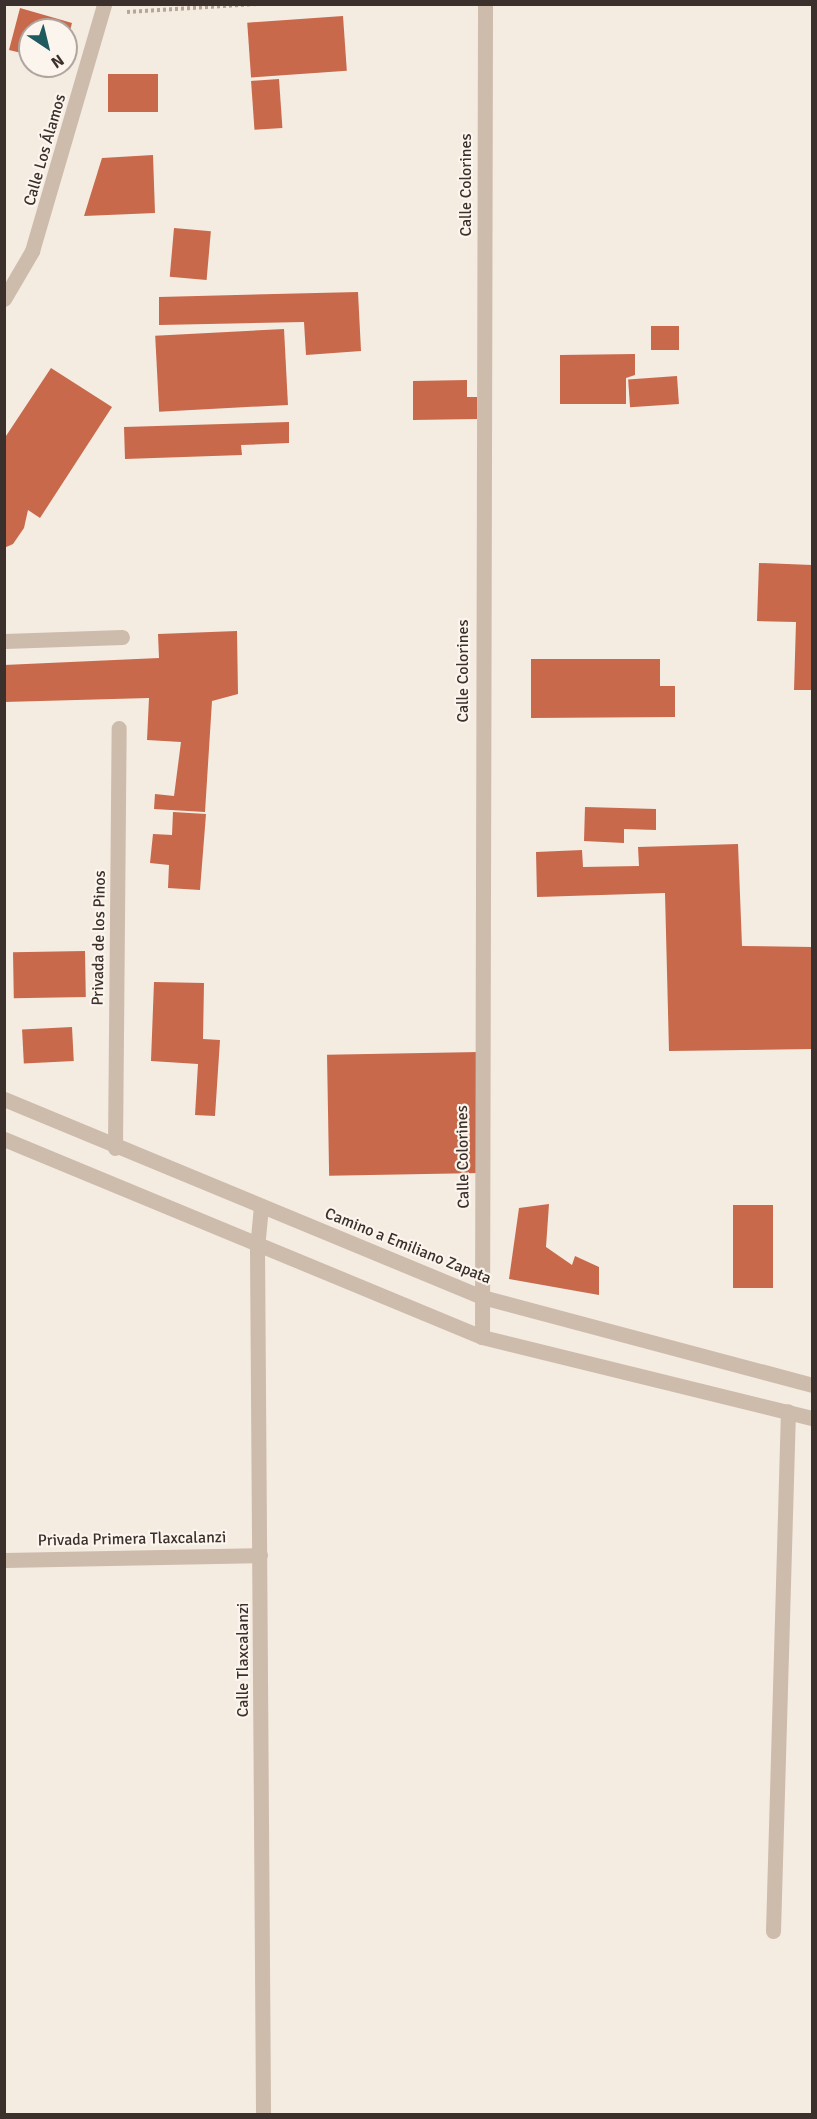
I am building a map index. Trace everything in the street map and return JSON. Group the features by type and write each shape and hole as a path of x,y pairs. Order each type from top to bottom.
{"street":[{"name":"Calle Colorines","path":"482,1337 485,4"},
{"name":"Calle Los Álamos","path":"4,299 32,251 103,9"},
{"path":"4,641 122,637"},
{"name":"Privada de los Pinos","path":"115,1148 119,728"},
{"name":"Camino a Emiliano Zapata","path":"4,1099 115,1148 482,1297 813,1385"},
{"path":"4,1139 257,1248 482,1337 813,1418"},
{"name":"Calle Tlaxcalanzi","path":"261,1206 257,1248 263,2115"},
{"path":"773,1931 789,1411"},
{"name":"Privada Primera Tlaxcalanzi","path":"4,1560 260,1555"}],"path":[{"path":"103,9 259,4"}],"building":[{"path":"20,8 55,18 18,18 18,52 9,50"},
{"path":"343,16 347,71 251,78 247,23"},
{"path":"108,74 158,74 158,112 108,112"},
{"path":"279,79 282,128 254,130 251,81"},
{"path":"153,155 155,213 84,216 102,158"},
{"path":"174,228 211,231 207,280 170,277"},
{"path":"358,292 361,351 306,355 304,322 159,325 159,297"},
{"path":"651,326 679,326 679,350 651,350"},
{"path":"284,329 288,405 159,412 155,336"},
{"path":"635,354 635,375 626,378 626,404 560,404 560,355"},
{"path":"51,368 112,407 40,518 28,510 24,528 13,544 4,548 4,439"},
{"path":"677,376 679,404 630,407 628,379"},
{"path":"467,380 467,397 477,397 477,419 413,420 413,381"},
{"path":"289,422 289,443 241,445 242,455 125,459 124,427"},
{"path":"759,563 812,565 812,690 794,690 796,622 757,621"},
{"path":"237,631 238,694 212,701 205,812 154,809 155,794 174,796 181,742 147,740 149,698 4,702 4,665 159,658 158,634"},
{"path":"531,659 660,659 660,686 675,686 675,717 531,718"},
{"path":"585,807 656,809 656,830 624,829 624,843 584,841"},
{"path":"173,812 206,814 200,890 168,888 169,865 150,863 153,834 172,835"},
{"path":"738,844 742,946 812,947 812,1049 669,1051 665,893 537,897 536,852 582,850 583,867 639,866 638,847"},
{"path":"85,951 86,997 14,998 13,952"},
{"path":"154,982 204,983 203,1039 220,1040 215,1116 195,1115 198,1064 151,1061"},
{"path":"72,1027 74,1061 24,1064 22,1030"},
{"path":"479,1052 481,1173 329,1176 327,1055"},
{"path":"549,1204 546,1247 572,1265 575,1256 599,1267 599,1295 509,1279 519,1208"},
{"path":"733,1205 773,1205 773,1288 733,1288"}]}
